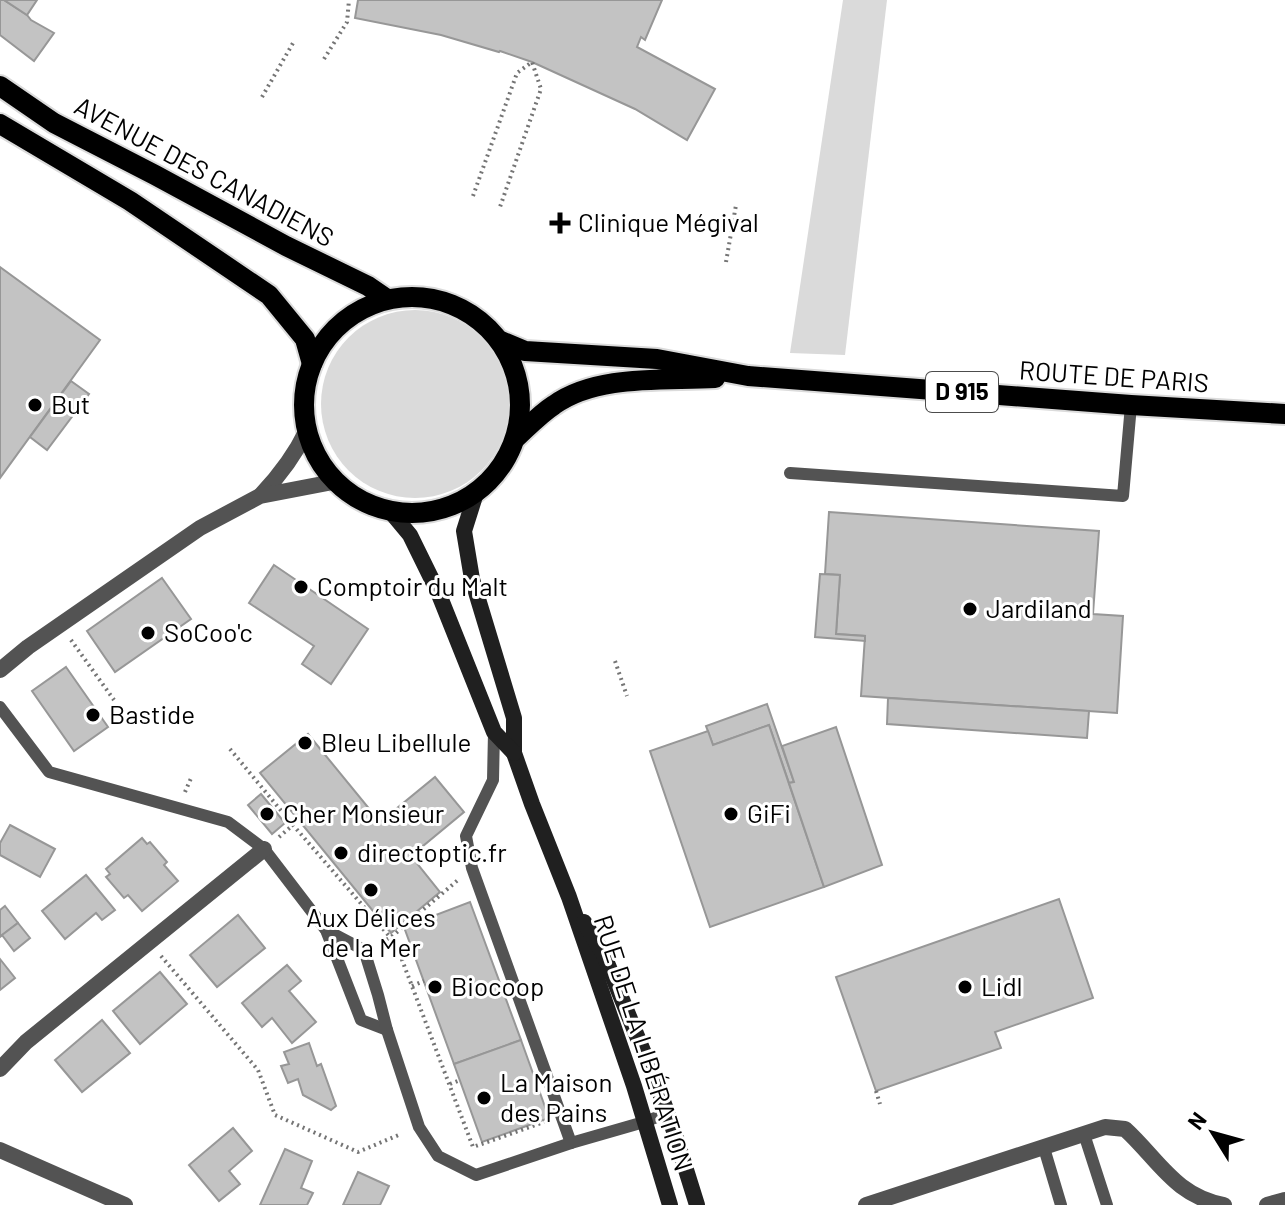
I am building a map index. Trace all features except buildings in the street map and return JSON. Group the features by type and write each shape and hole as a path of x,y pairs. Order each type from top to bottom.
{"main road":[{"name":"AVENUE DES CANADIENS","path":"0,86 54,123 368,286 387,299"},
{"path":"0,124 130,201 269,295 305,339 312,364"},
{"path":"413,296 438,299 462,308 483,322 501,341 519,385 521,410 516,438 501,467 476,493 449,507 420,513 390,511 363,502 333,482 316,459 304,414 305,388 312,364 324,341 342,322 363,308 387,299 413,296"},
{"name":"D 915","path":"501,341 525,351 657,359 748,376"},
{"name":"D 915","path":"516,438 556,403 585,389 614,383 748,376"},
{"name":"ROUTE DE PARIS","path":"748,376 1285,414"},
{"name":"RUE DE LA LIBÉRATION","path":"476,493 464,531 472,579 514,718 514,753 569,897 634,1086 670,1205"},
{"name":"RUE DE LA LIBÉRATION","path":"390,511 410,535 438,592 494,732 514,753"},
{"name":"RUE DE LA LIBÉRATION","path":"569,897 603,953 668,1113 697,1205"}],"street":[{"path":"0,670 200,528 260,496 278,478 307,430"},
{"path":"260,496 333,482"},
{"path":"0,1069 26,1042 267,846"},
{"path":"866,1205 1105,1127 1125,1129 1178,1185 1199,1197 1224,1205"},
{"path":"0,1150 125,1205"},
{"path":"1267,1205 1285,1200"}],"lane":[{"path":"790,473 1123,496 1131,405"},
{"path":"0,707 49,772 228,822 267,846 326,930 361,1020 387,1030"},
{"path":"494,732 493,780 466,836 472,868 571,1143"},
{"path":"326,930 364,950 419,1127 438,1156 476,1175 668,1113"},
{"path":"1084,1134 1107,1205"},
{"path":"1044,1148 1061,1205"}],"path":[{"path":"324,59 347,22 349,0"},
{"path":"262,97 293,43"},
{"path":"473,196 517,73 532,62 541,89 500,207"},
{"path":"726,262 736,205"},
{"path":"60,625 114,700"},
{"path":"615,661 627,696"},
{"path":"230,749 396,944 473,1147 551,1120"},
{"path":"184,794 192,776"},
{"path":"267,846 293,825"},
{"path":"309,843 314,839"},
{"path":"364,950 390,938 472,868"},
{"path":"149,942 258,1070 275,1115 358,1152 419,1127"},
{"path":"412,986 424,981"},
{"path":"450,1084 460,1080"},
{"path":"876,1091 880,1104"},
{"path":"459,1109 468,1105"}],"shaded area":[{"path":"843,0 887,0 845,355 790,353"},
{"path":"415,310 451,317 481,338 502,368 509,404 502,440 481,470 451,491 415,498 379,491 349,470 328,440 321,404 328,368 349,338 379,317"}],"place":[{"name":"Clinique Mégival","path":"560,223"},
{"name":"But","path":"35,405"},
{"name":"Comptoir du Malt","path":"301,587"},
{"name":"Jardiland","path":"970,609"},
{"name":"SoCoo'c","path":"148,633"},
{"name":"Bastide","path":"93,715"},
{"name":"Bleu Libellule","path":"305,743"},
{"name":"Cher Monsieur","path":"267,814"},
{"name":"GiFi","path":"731,814"},
{"name":"directoptic.fr","path":"341,853"},
{"name":"Aux Délices de la Mer","path":"371,890"},
{"name":"Biocoop","path":"435,987"},
{"name":"Lidl","path":"965,987"},
{"name":"La Maison des Pains","path":"484,1098"}]}
